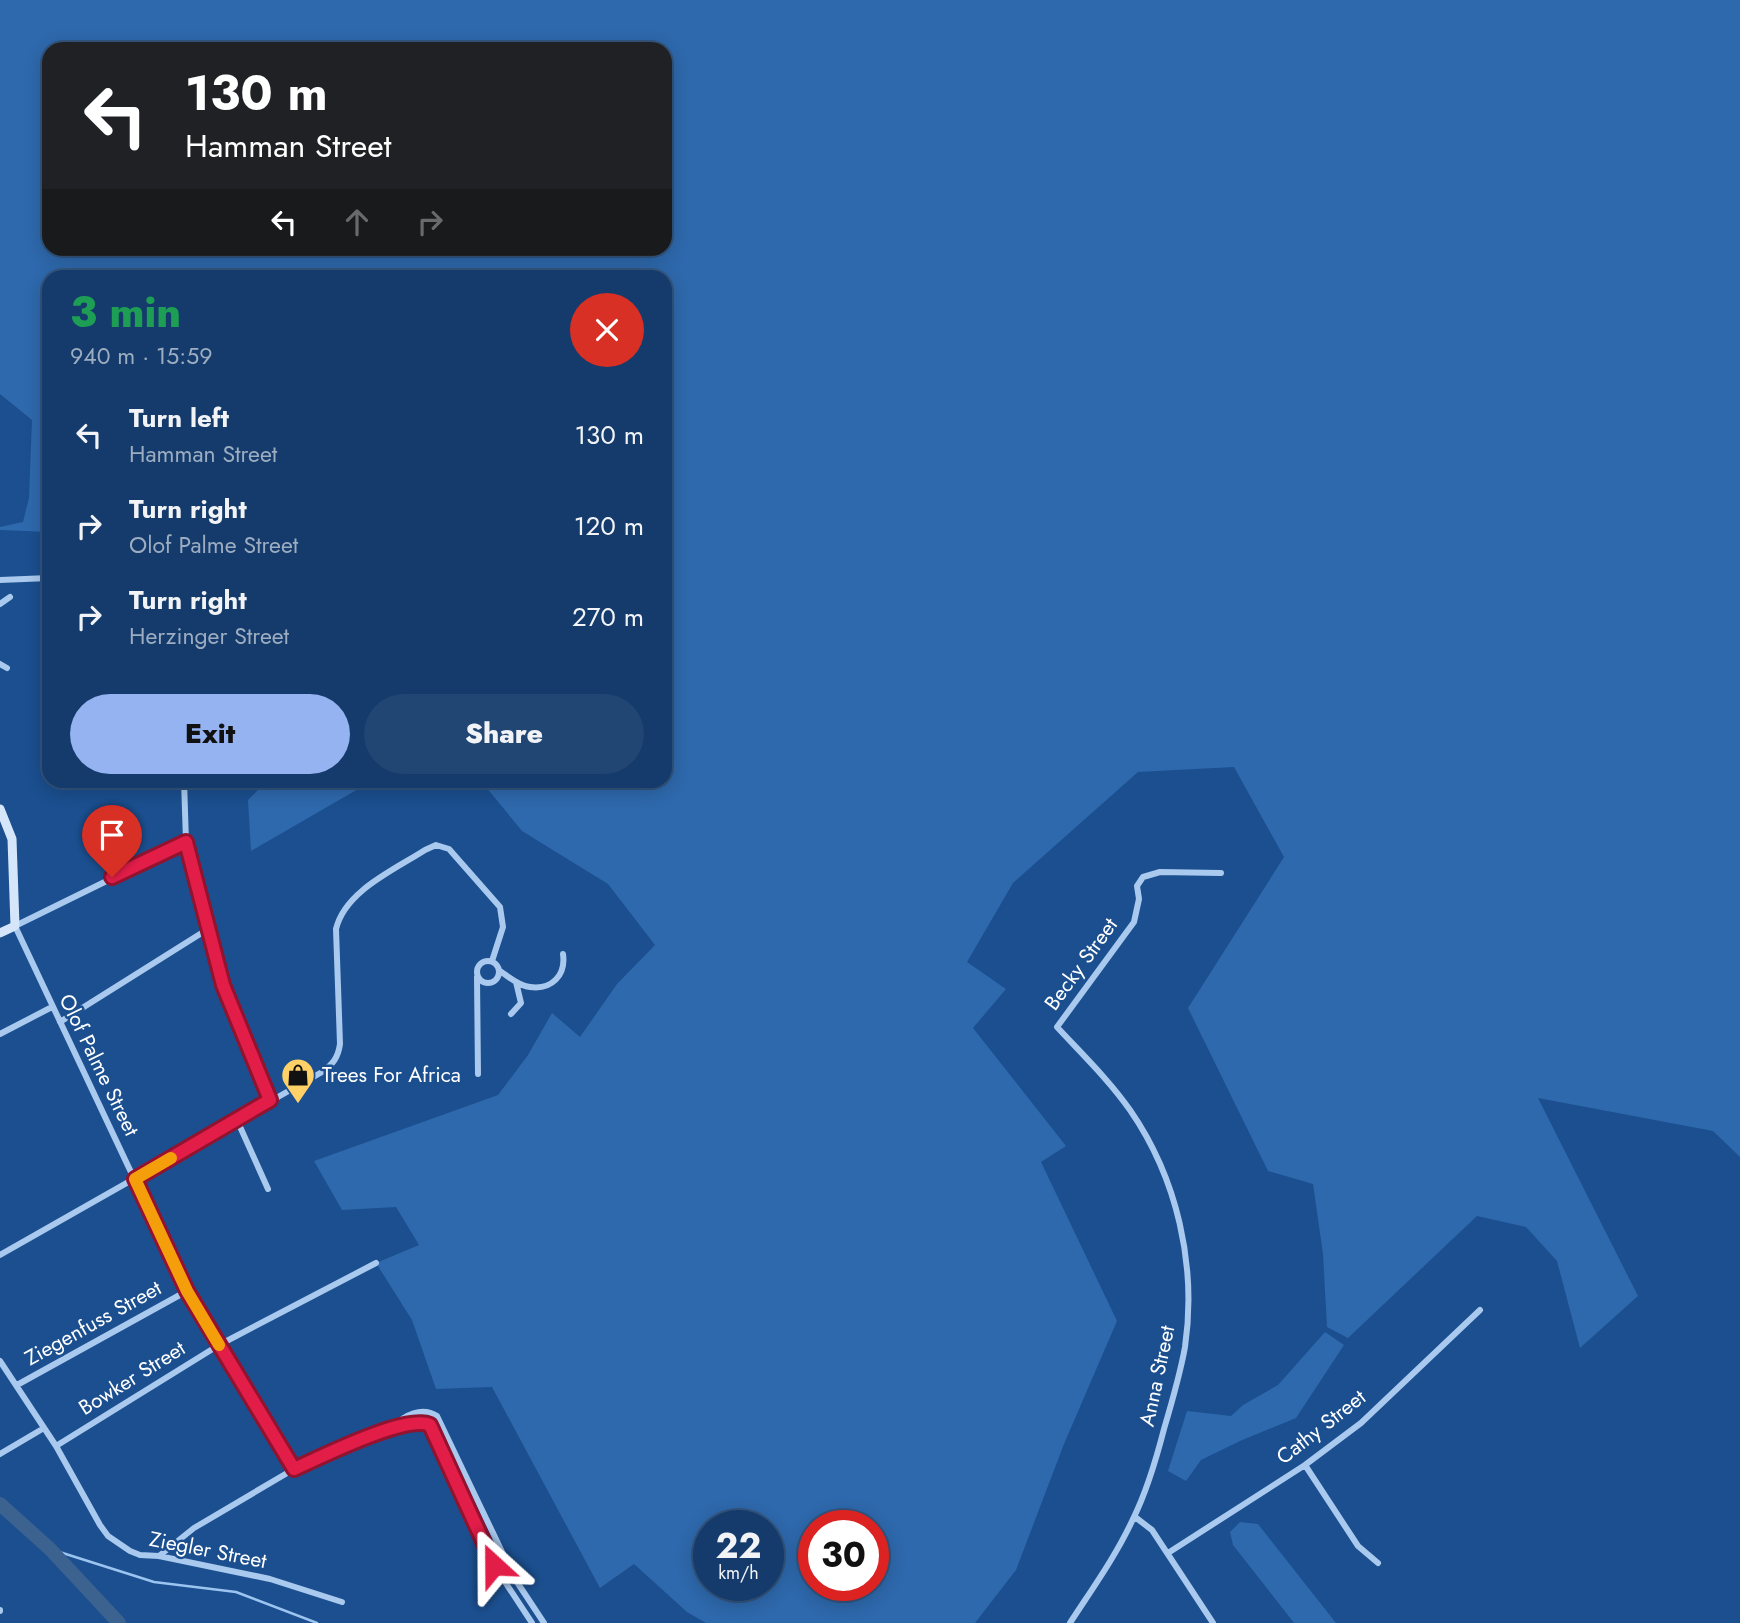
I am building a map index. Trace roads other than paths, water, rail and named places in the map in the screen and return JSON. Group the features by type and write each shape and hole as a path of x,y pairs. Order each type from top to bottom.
{"street":[{"path":"0,580 42,578"},
{"path":"0,604 10,597"},
{"path":"0,664 7,668"},
{"path":"184,788 186,842 223,985 270,1100"},
{"name":"Olof Palme Street","path":"0,809 12,839 15,926 187,1291 294,1469"},
{"path":"0,933 186,842"},
{"path":"0,1255 323,1072 338,1057 340,1045 336,929 343,911 355,895 425,850 436,845 449,849 500,907 503,927 492,961"},
{"name":"Becky Street","path":"1057,1027 1134,922 1139,900 1137,886 1143,877 1160,872 1221,873"},
{"path":"60,1022 208,929"},
{"path":"478,1074 476,971 481,962 492,961 500,971 516,982 527,987 538,987 556,980 562,974 563,954"},
{"path":"477,977 482,982 491,983 497,979 500,971"},
{"path":"511,1014 520,1006 522,999 516,982"},
{"path":"0,1034 52,1007"},
{"name":"Anna Street","path":"1057,1027 1115,1089 1146,1135 1167,1180 1181,1225 1188,1273 1185,1345 1178,1381 1150,1479 1135,1517 1111,1561 1070,1623"},
{"path":"237,1120 268,1189"},
{"name":"Bowker Street","path":"56,1446 219,1345 376,1263"},
{"name":"Ziegenfuss Street","path":"17,1385 187,1291"},
{"name":"Cathy Street","path":"1168,1553 1305,1465 1361,1423 1480,1310"},
{"name":"Ziegler Street","path":"0,1361 56,1446 108,1536 139,1555 159,1556 270,1579 342,1602"},
{"path":"393,1427 418,1412 431,1412 437,1416 515,1579 544,1623"},
{"path":"159,1556 194,1528 294,1469 393,1427 420,1422 430,1425 433,1430 494,1565 532,1623"},
{"path":"0,1454 44,1428"},
{"path":"1305,1465 1358,1546 1378,1563"},
{"path":"1135,1517 1152,1530 1213,1623"}],"waterway":[{"path":"0,1504 50,1549 119,1623"},
{"path":"50,1549 154,1582 236,1592 317,1623"}],"place":[{"name":"Trees For Africa","path":"298,1105"}]}
